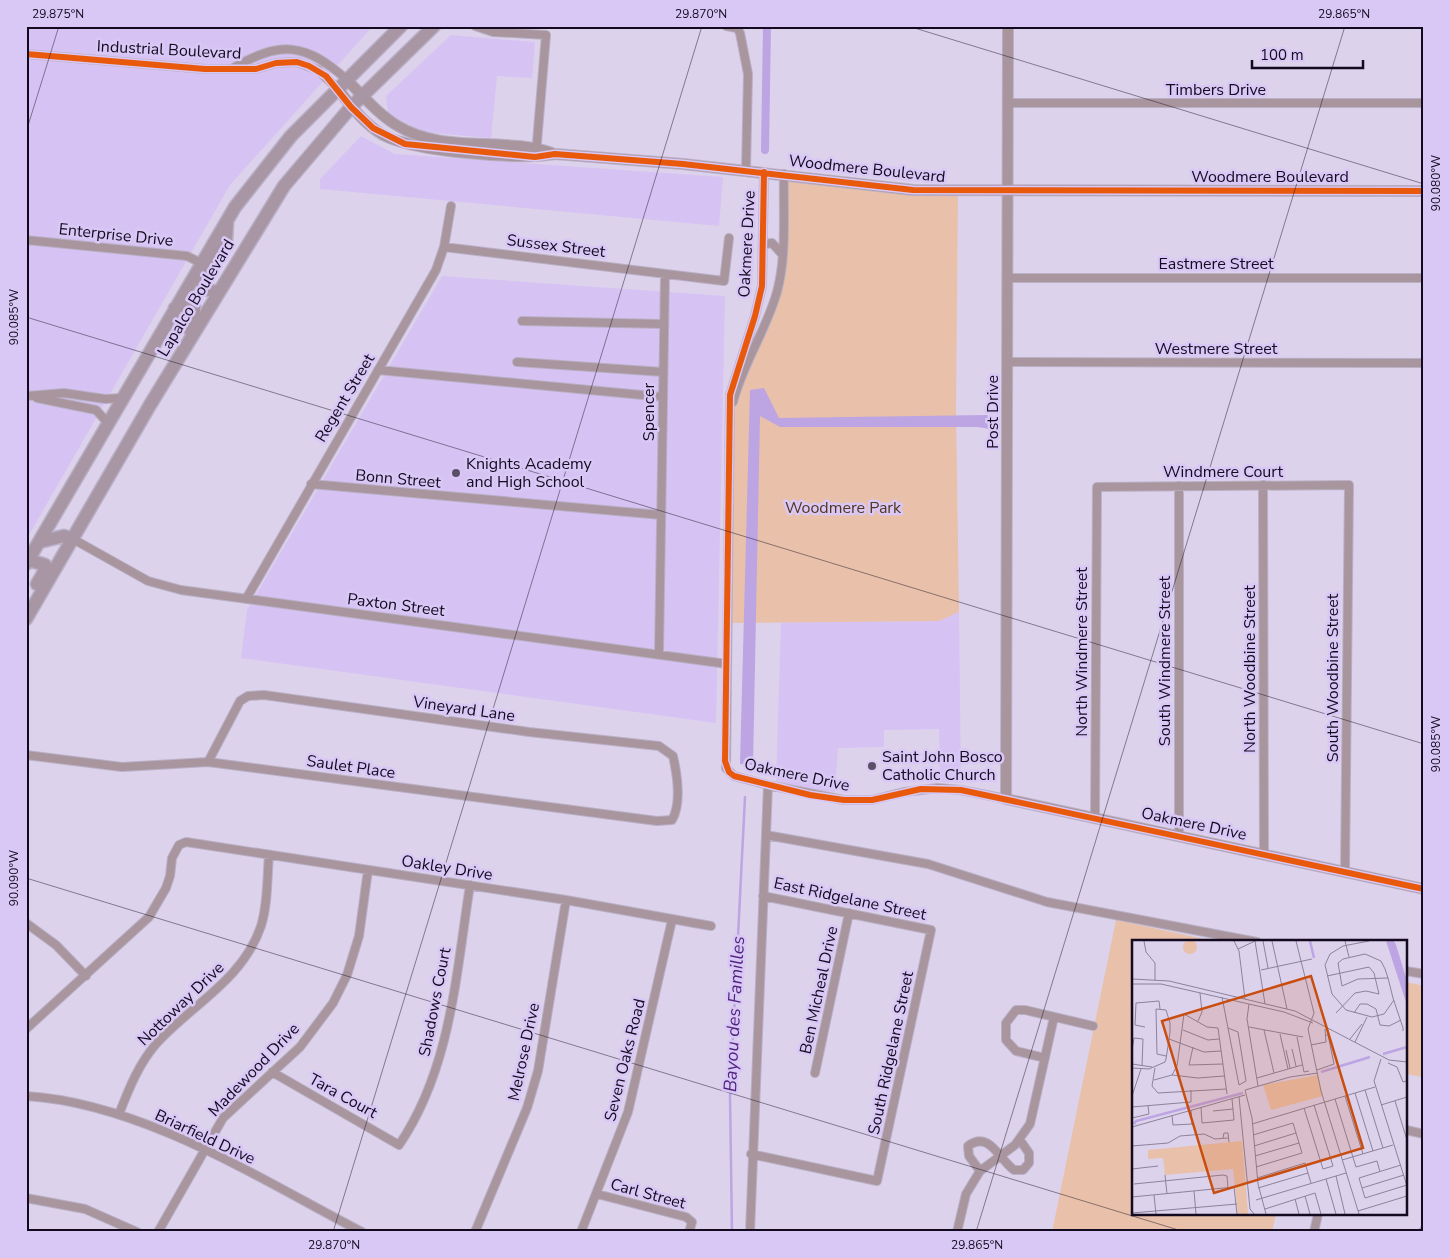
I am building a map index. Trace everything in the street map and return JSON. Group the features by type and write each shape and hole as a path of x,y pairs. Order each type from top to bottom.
{"main road":[{"name":"Lapalco Boulevard","path":"27,561 200,263 227,220 273,156 401,26"},
{"name":"Lapalco Boulevard","path":"27,618 175,363 284,186 351,107 430,29"},
{"path":"218,292 204,289 202,281 226,240 227,220"},
{"path":"175,308 186,303 194,307 196,311 182,338 175,363"},
{"path":"39,542 64,536 73,540"},
{"path":"27,561 42,563 45,569 28,600 27,618"}],"street":[{"path":"476,26 546,35 536,153"},
{"path":"726,26 737,28 740,33 748,74 746,170"},
{"name":"Post Drive","path":"1006,799 1008,26"},
{"name":"Industrial Boulevard","path":"233,68 264,53 290,49 317,56 342,84 351,107"},
{"name":"Industrial Boulevard","path":"26,54 205,69 256,69 276,63 297,62 318,70 363,96"},
{"name":"Woodmere Boulevard","path":"363,96 392,123 417,135 536,153"},
{"name":"Timbers Drive","path":"1008,104 1424,103"},
{"name":"Woodmere Boulevard","path":"351,107 381,134 405,144 448,150 555,154 746,170 913,190 1424,190"},
{"name":"Oakmere Drive","path":"764,172 762,286 759,302 732,385 730,414 726,768 734,776 768,785 810,795 859,801 935,788 961,790 1424,889"},
{"name":"Oakmere Drive","path":"730,414 745,366 764,328 777,292 782,254 784,174"},
{"name":"Regent Street","path":"246,599 436,270 444,247 451,206"},
{"path":"665,274 724,280 729,238"},
{"name":"Enterprise Drive","path":"26,240 187,256 200,263"},
{"path":"763,248 765,244 772,243 782,254"},
{"name":"Sussex Street","path":"444,247 665,274"},
{"name":"Spencer","path":"659,653 665,274"},
{"name":"Eastmere Street","path":"1008,278 1424,278"},
{"path":"522,320 663,324"},
{"path":"517,362 663,372"},
{"name":"Westmere Street","path":"1008,362 1424,363"},
{"path":"378,370 663,397"},
{"path":"27,396 64,393 105,399 122,398"},
{"path":"27,396 96,410 108,423"},
{"name":"Bonn Street","path":"311,484 661,514"},
{"name":"Windmere Court","path":"1097,487 1349,485"},
{"name":"South Woodbine Street","path":"1345,872 1349,485"},
{"name":"South Windmere Street","path":"1179,486 1180,836"},
{"name":"North Woodbine Street","path":"1263,486 1264,854"},
{"name":"North Windmere Street","path":"1094,817 1097,487"},
{"name":"Paxton Street","path":"73,540 148,581 181,590 659,653 726,664"},
{"name":"Vineyard Lane","path":"208,762 240,701 248,696 264,695 529,732 659,746 673,756 677,778 675,814 672,820"},
{"name":"Saulet Place","path":"26,755 122,767 208,762 657,821 672,820"},
{"path":"750,1232 751,1154 768,785"},
{"path":"766,835 928,864 1047,902 1246,940"},
{"name":"Oakley Drive","path":"86,976 149,917 166,888 170,876 172,858 179,845 186,842 566,900 710,926"},
{"name":"Nottoway Drive","path":"119,1114 142,1062 179,1022 230,977 253,943 261,927 270,855"},
{"name":"Madewood Drive","path":"158,1232 223,1118 300,1047 333,1004 348,975 358,936 368,870"},
{"name":"Shadows Court","path":"399,1145 410,1130 442,1053 470,885"},
{"name":"East Ridgelane Street","path":"763,896 931,930"},
{"name":"Melrose Drive","path":"475,1232 527,1108 538,1071 566,900"},
{"name":"Ben Micheal Drive","path":"815,1073 849,913"},
{"name":"Seven Oaks Road","path":"581,1232 628,1112 672,920"},
{"path":"26,923 56,944 86,976 26,1029"},
{"name":"South Ridgelane Street","path":"751,1154 878,1181 931,930"},
{"path":"1408,971 1424,974"},
{"path":"1045,1058 1016,1051 1006,1040 1006,1023 1016,1010 1025,1010 1093,1026"},
{"path":"957,1232 966,1194 980,1171 1020,1140 1030,1124 1054,1017"},
{"name":"Tara Court","path":"272,1072 399,1145"},
{"name":"Briarfield Drive","path":"26,1096 54,1098 119,1114 204,1150 362,1232"},
{"path":"1408,1130 1424,1134"},
{"path":"980,1171 969,1156 968,1146 975,1141 984,1141 991,1144 999,1156 1014,1170 1023,1170 1029,1163 1029,1153 1020,1140"},
{"name":"Carl Street","path":"597,1194 686,1217 692,1222 689,1232"},
{"path":"26,1198 86,1209 137,1232"},
{"path":"1314,1232 1318,1216"}],"shaded area":[{"path":"26,26 373,26 230,185 26,540"},
{"path":"451,35 535,42 532,78 497,76 491,138 422,132 388,113 386,96"},
{"path":"361,136 395,154 723,177 719,226 320,189 320,179"},
{"path":"442,276 725,296 716,723 241,658 247,610"},
{"path":"764,388 779,418 987,415 995,421 995,430 978,427 780,427 760,416 753,765 740,764 750,390"},
{"path":"959,612 961,783 940,782 939,729 884,730 884,747 838,748 835,792 813,790 776,781 781,622 939,621"}],"green space":[{"name":"Woodmere Park","path":"784,174 958,191 956,409 959,612 939,621 728,623 730,414 777,292"},
{"path":"1116,920 1209,940 1132,940 1132,1216 1276,1216 1272,1232 1052,1232"},
{"path":"1408,982 1424,986 1422,1077 1408,1074"}],"waterway":[{"path":"765,150 767,26"},
{"name":"Bayou des Familles","path":"732,1232 730,1096 745,797"}],"cycle path":[{"path":"26,54 205,69 256,69 276,63 297,62 309,66 326,76 351,107 373,128 405,144 535,157 555,154 683,164 913,190 1424,191"},
{"path":"764,172 762,286 755,316 730,395 725,761 729,772 734,776 810,795 844,800 872,800 921,789 961,790 1424,889"}],"place":[{"name":"Knights Academy and High School","path":"456,473"},
{"name":"Saint John Bosco Catholic Church","path":"872,766"}]}
